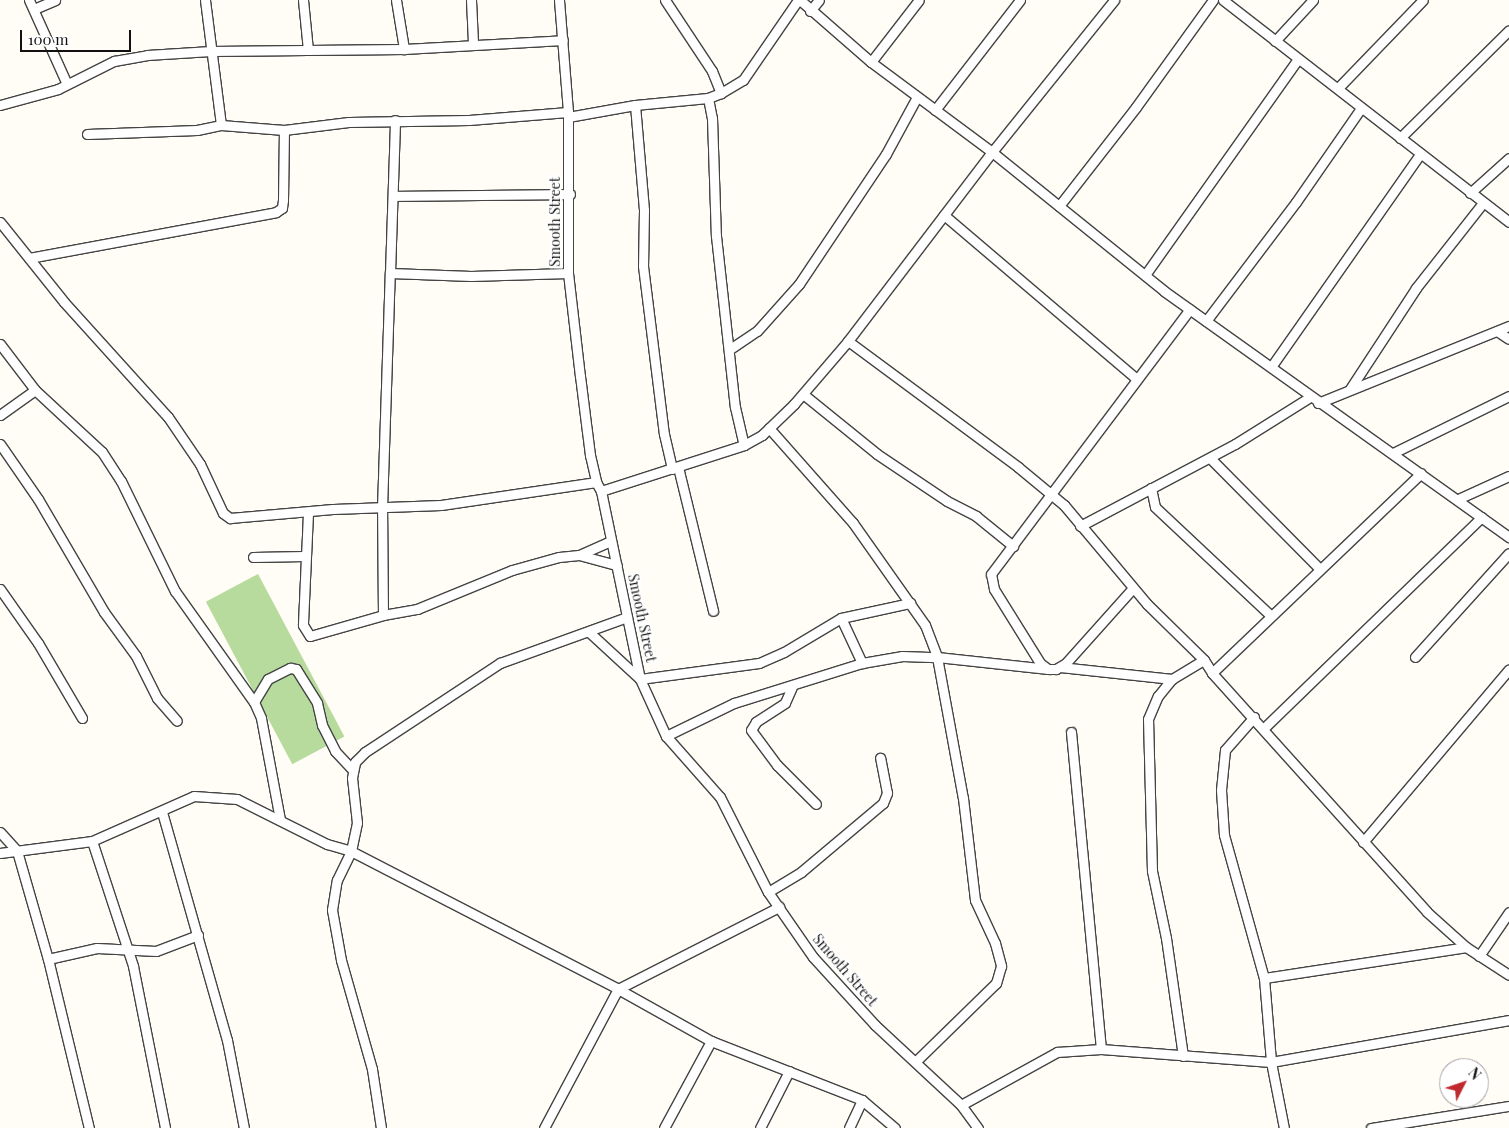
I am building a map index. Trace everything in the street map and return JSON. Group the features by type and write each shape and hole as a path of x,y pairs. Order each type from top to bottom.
{"street":[{"path":"55,0 32,4 66,84"},
{"path":"206,0 210,51 221,125"},
{"path":"303,0 308,50"},
{"path":"396,0 404,49"},
{"path":"471,0 473,43"},
{"name":"Smooth Street","path":"560,0 568,115 570,194 568,272 596,482 601,491 640,679 666,736 720,797 768,892 813,957 875,1024 961,1105 978,1128"},
{"path":"665,0 682,29 701,52 721,93"},
{"path":"87,134 197,130 221,125 284,130 395,120 469,120 568,115 635,105 708,98 743,80 799,0 871,62 992,152 1145,276 1314,400 1395,452 1509,537"},
{"path":"810,11 818,0"},
{"path":"871,62 919,0"},
{"path":"935,110 1020,0"},
{"path":"601,491 744,445 769,428 803,394 848,341 992,152 1114,0"},
{"path":"1059,206 1136,108 1213,0"},
{"path":"1223,0 1297,60 1338,88 1361,108 1509,222"},
{"path":"1275,41 1313,0"},
{"path":"1338,88 1423,0"},
{"path":"1400,138 1509,30"},
{"path":"0,105 66,84 114,61 210,51 404,49 473,43 563,40"},
{"path":"1145,276 1297,60"},
{"path":"730,349 757,331 799,284 886,154 918,96"},
{"path":"708,98 712,118 716,236 735,407 744,445"},
{"path":"635,105 644,210 643,266 664,434 714,611"},
{"path":"1206,320 1296,202 1361,108"},
{"path":"382,615 382,508 395,120"},
{"path":"29,258 276,212 282,208 283,200 284,130"},
{"path":"1271,368 1420,154"},
{"path":"1470,193 1509,158"},
{"path":"393,196 570,194"},
{"path":"1350,389 1416,288 1483,203"},
{"path":"944,215 1137,379"},
{"path":"0,222 29,258 168,417 200,464 223,513 230,518 441,505 596,482"},
{"path":"390,273 471,276 568,272"},
{"path":"1048,669 1040,663 994,589 991,574 1190,309"},
{"path":"1080,526 1210,458 1314,400 1350,389 1509,326"},
{"path":"1497,331 1509,339"},
{"path":"848,341 1052,495 1133,588 1204,660 1212,673 1264,728 1427,912 1466,947 1509,975"},
{"path":"0,344 34,390 102,452 121,481 175,591 254,702 261,718 280,820"},
{"path":"0,415 34,390"},
{"path":"803,394 877,454 947,501 976,516 1012,546"},
{"path":"1395,452 1509,396"},
{"path":"769,428 853,523 925,625 937,657 963,798 975,900 995,943 1001,966 996,983 916,1061"},
{"path":"0,444 38,499 104,612 136,656 157,698 176,721"},
{"path":"1210,458 1320,569"},
{"path":"1212,673 1421,473"},
{"path":"1458,498 1509,476"},
{"path":"1151,488 1155,507 1271,616"},
{"path":"308,513 303,625 307,635 317,636 382,615 416,609 512,570 579,555 612,541"},
{"path":"1264,728 1482,517"},
{"path":"1415,657 1509,553"},
{"path":"579,555 617,565"},
{"path":"253,557 305,556"},
{"path":"1060,668 1133,588"},
{"path":"0,589 38,643 82,718"},
{"path":"589,632 640,679 759,663 784,652 840,618 910,604"},
{"path":"352,768 365,752 500,663 627,617"},
{"path":"840,618 862,663"},
{"path":"666,736 734,704 792,687 862,663 902,656 937,657 1048,669 1060,668 1172,679"},
{"path":"1183,1056 1166,938 1152,871 1148,719 1158,696 1172,679 1204,660"},
{"path":"254,702 268,679 290,668 296,669 317,703 322,725 335,751 352,768 358,823 351,851 337,880 332,910 341,960 372,1069 381,1128"},
{"path":"1363,842 1509,669"},
{"path":"792,687 784,703 756,722 751,730 777,765 816,804"},
{"path":"1254,718 1225,750 1221,790 1224,835 1264,978 1271,1062 1284,1128"},
{"path":"1071,732 1101,1049"},
{"path":"768,892 801,872 883,803 887,793 880,758"},
{"path":"0,853 92,841 162,812 194,796 237,799 327,844 351,851 411,885 618,988 711,1041 862,1100 895,1128"},
{"path":"162,812 227,1040 244,1128"},
{"path":"0,832 17,851 48,959 88,1128"},
{"path":"92,841 129,951 165,1128"},
{"path":"544,1128 618,988 779,907"},
{"path":"1479,956 1509,912"},
{"path":"48,959 97,948 156,951 198,935"},
{"path":"1264,978 1466,947"},
{"path":"961,1105 1057,1052 1101,1049 1271,1062 1509,1020"},
{"path":"664,1128 711,1041"},
{"path":"760,1128 789,1071"},
{"path":"849,1128 862,1100"},
{"path":"1371,1128 1509,1106"}],"green space":[{"path":"258,574 344,736 292,764 206,602"}]}
